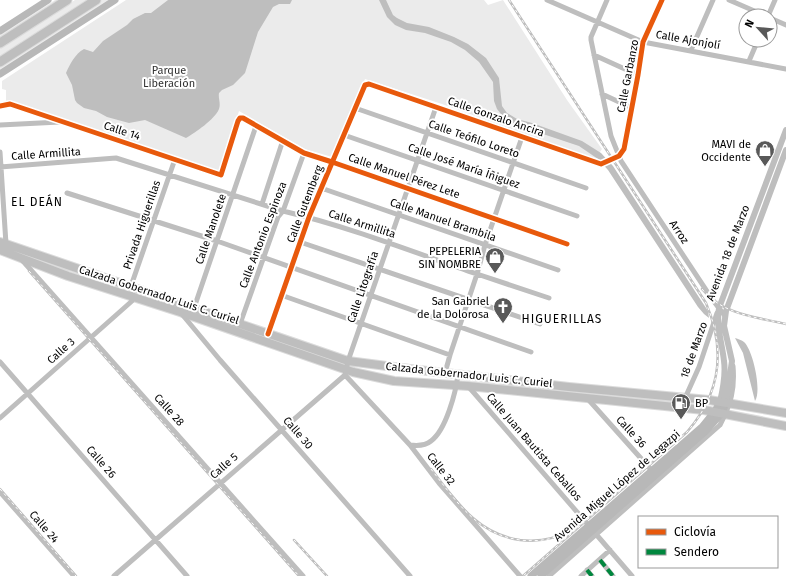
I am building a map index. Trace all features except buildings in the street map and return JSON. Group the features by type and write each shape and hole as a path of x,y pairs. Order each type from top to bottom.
{"highway":[{"path":"0,44 67,0"},
{"path":"0,62 96,0"}],"main road":[{"path":"0,31 48,0"},
{"path":"0,74 115,0"},
{"name":"Calzada Gobernador Luis C. Curiel","path":"2,245 19,257 68,276 133,298 180,312 193,312 240,324 348,361 569,387 686,398 786,413"},
{"name":"Calzada Gobernador Luis C. Curiel","path":"2,245 174,301 193,312 345,373 394,381 468,386 681,407 721,413 786,426"},
{"name":"Avenida 18 de Marzo","path":"721,413 725,403"},
{"name":"Avenida Miguel López de Legazpi","path":"541,576 656,475 702,427 721,413"},
{"name":"Avenida Miguel López de Legazpi","path":"531,576 592,530"}],"street":[{"name":"Calle Ajonjolí","path":"546,0 556,2 643,42 786,69"},
{"name":"Arroz","path":"607,0 591,37 610,136 619,156 712,299 725,316"},
{"name":"Calle Garbanzo","path":"619,156 624,149 643,42 662,0"},
{"path":"691,50 713,0"},
{"path":"729,0 747,8"},
{"path":"749,62 755,48"},
{"path":"594,55 638,75"},
{"name":"Calle Gonzalo Ancira","path":"366,84 601,164 619,156"},
{"name":"Calle Gutemberg","path":"268,334 309,217 366,84"},
{"path":"602,94 632,108"},
{"path":"0,106 10,104 63,122"},
{"name":"Calle Litografía","path":"345,373 370,296 436,107"},
{"name":"Calle Teófilo Loreto","path":"355,108 586,188"},
{"name":"Calle 14","path":"0,125 63,122 175,159 220,176 240,118"},
{"name":"Calle Manuel Pérez Lete","path":"240,118 243,118 304,153 567,244"},
{"name":"Calle Manolete","path":"193,312 256,126"},
{"name":"Avenida 18 de Marzo","path":"725,403 732,361 725,330 725,316 781,162 786,130"},
{"name":"Calle José María Íñiguez","path":"344,135 577,216"},
{"path":"445,373 485,245 522,137"},
{"path":"262,204 283,140"},
{"name":"Avenida 18 de Marzo","path":"725,403 725,363 718,324 719,308 786,150"},
{"path":"0,152 2,245"},
{"name":"Calle Antonio Espinoza","path":"240,324 278,217 283,211 304,153"},
{"name":"Calle Armillita","path":"1,167 116,158 283,211 309,217 389,242 549,298"},
{"name":"Privada Higuerillas","path":"133,298 131,286 175,159"},
{"name":"Calle Manuel Brambila","path":"321,188 558,270"},
{"path":"67,193 217,241 531,352"},
{"path":"300,242 540,324"},
{"name":"Calle 28","path":"19,257 221,482 303,576"},
{"path":"281,295 450,355"},
{"name":"Calle 3","path":"0,418 131,302 133,298"},
{"name":"Calle 30","path":"174,301 180,312 281,430 410,576"},
{"name":"18 de Marzo","path":"681,407 699,367 719,308"},
{"name":"Calle 26","path":"0,362 186,576"},
{"name":"Calle 5","path":"114,576 345,373"},
{"name":"Calle 32","path":"345,373 410,445 439,482 520,576"},
{"path":"410,445 424,445 433,440 438,434 449,410 458,374"},
{"name":"Calle Juan Bautista Ceballos","path":"468,386 632,576"},
{"name":"Calle 36","path":"587,398 656,475"},
{"path":"721,413 725,403"},
{"name":"Avenida Miguel López de Legazpi","path":"656,475 720,425 721,413"},
{"name":"Calle 24","path":"0,492 74,576"},
{"name":"Avenida Miguel López de Legazpi","path":"549,576 592,530"},
{"path":"581,576 610,550"},
{"path":"600,560 614,576"},
{"path":"587,570 592,576"}],"green space":[{"path":"55,0 64,0 0,41 0,35"},
{"path":"75,0 91,0 0,59 0,48"},
{"path":"102,0 110,0 0,72 0,66"},
{"name":"Parque Liberación","path":"126,0 484,0 488,5 503,0 567,100 602,149 595,159 442,104 365,79 332,157 305,149 239,111 219,173 6,102 6,90 2,89 2,81"}],"shaded area":[{"path":"168,0 292,0 290,4 279,4 273,7 258,32 245,73 233,85 219,93 220,107 217,113 209,121 186,138 145,120 129,123 107,117 96,111 84,108 75,100 72,85 66,73 73,60 81,51 84,49 93,52 103,41 127,25 133,19 145,13 151,13"},
{"path":"379,0 386,0 393,15 397,18 407,23 429,27 454,37 468,44 486,58 499,78 502,106 507,113 517,119 582,141 601,153 613,166 708,311 709,318 698,307 608,170 598,159 579,146 516,125 505,119 497,109 494,101 493,82 479,62 465,50 451,42 425,33 406,30 395,25 387,17"},
{"path":"735,338 744,342 747,346 756,371 758,389 755,401 743,353"}],"railway":[{"path":"509,0 706,303 712,320 718,354 717,370 707,402 687,432 523,576"},
{"path":"29,271 299,576"},
{"path":"702,289 710,298 730,310 752,317 786,324"},
{"path":"431,469 459,504 491,531 505,537 533,541 546,540 570,530"},
{"path":"0,489 76,576"},
{"path":"294,540 327,576"}],"marked path":[{"path":"600,560 613,576"},
{"path":"587,570 592,576"}],"cycle path":[{"path":"268,334 309,217 365,85 369,84 601,164 619,156 624,149 643,42 662,0"},
{"path":"0,106 10,104 221,175 238,121 240,118 243,118 304,153 567,244"}],"place":[{"name":"MAVI de Occidente","path":"765,167"},
{"name":"PEPELERIA SIN NOMBRE","path":"495,274"},
{"name":"San Gabriel de la Dolorosa","path":"503,324"},
{"name":"BP","path":"681,420"}],"district":[{"name":"EL DEÁN","path":"37,202"},
{"name":"HIGUERILLAS","path":"562,319"}]}
